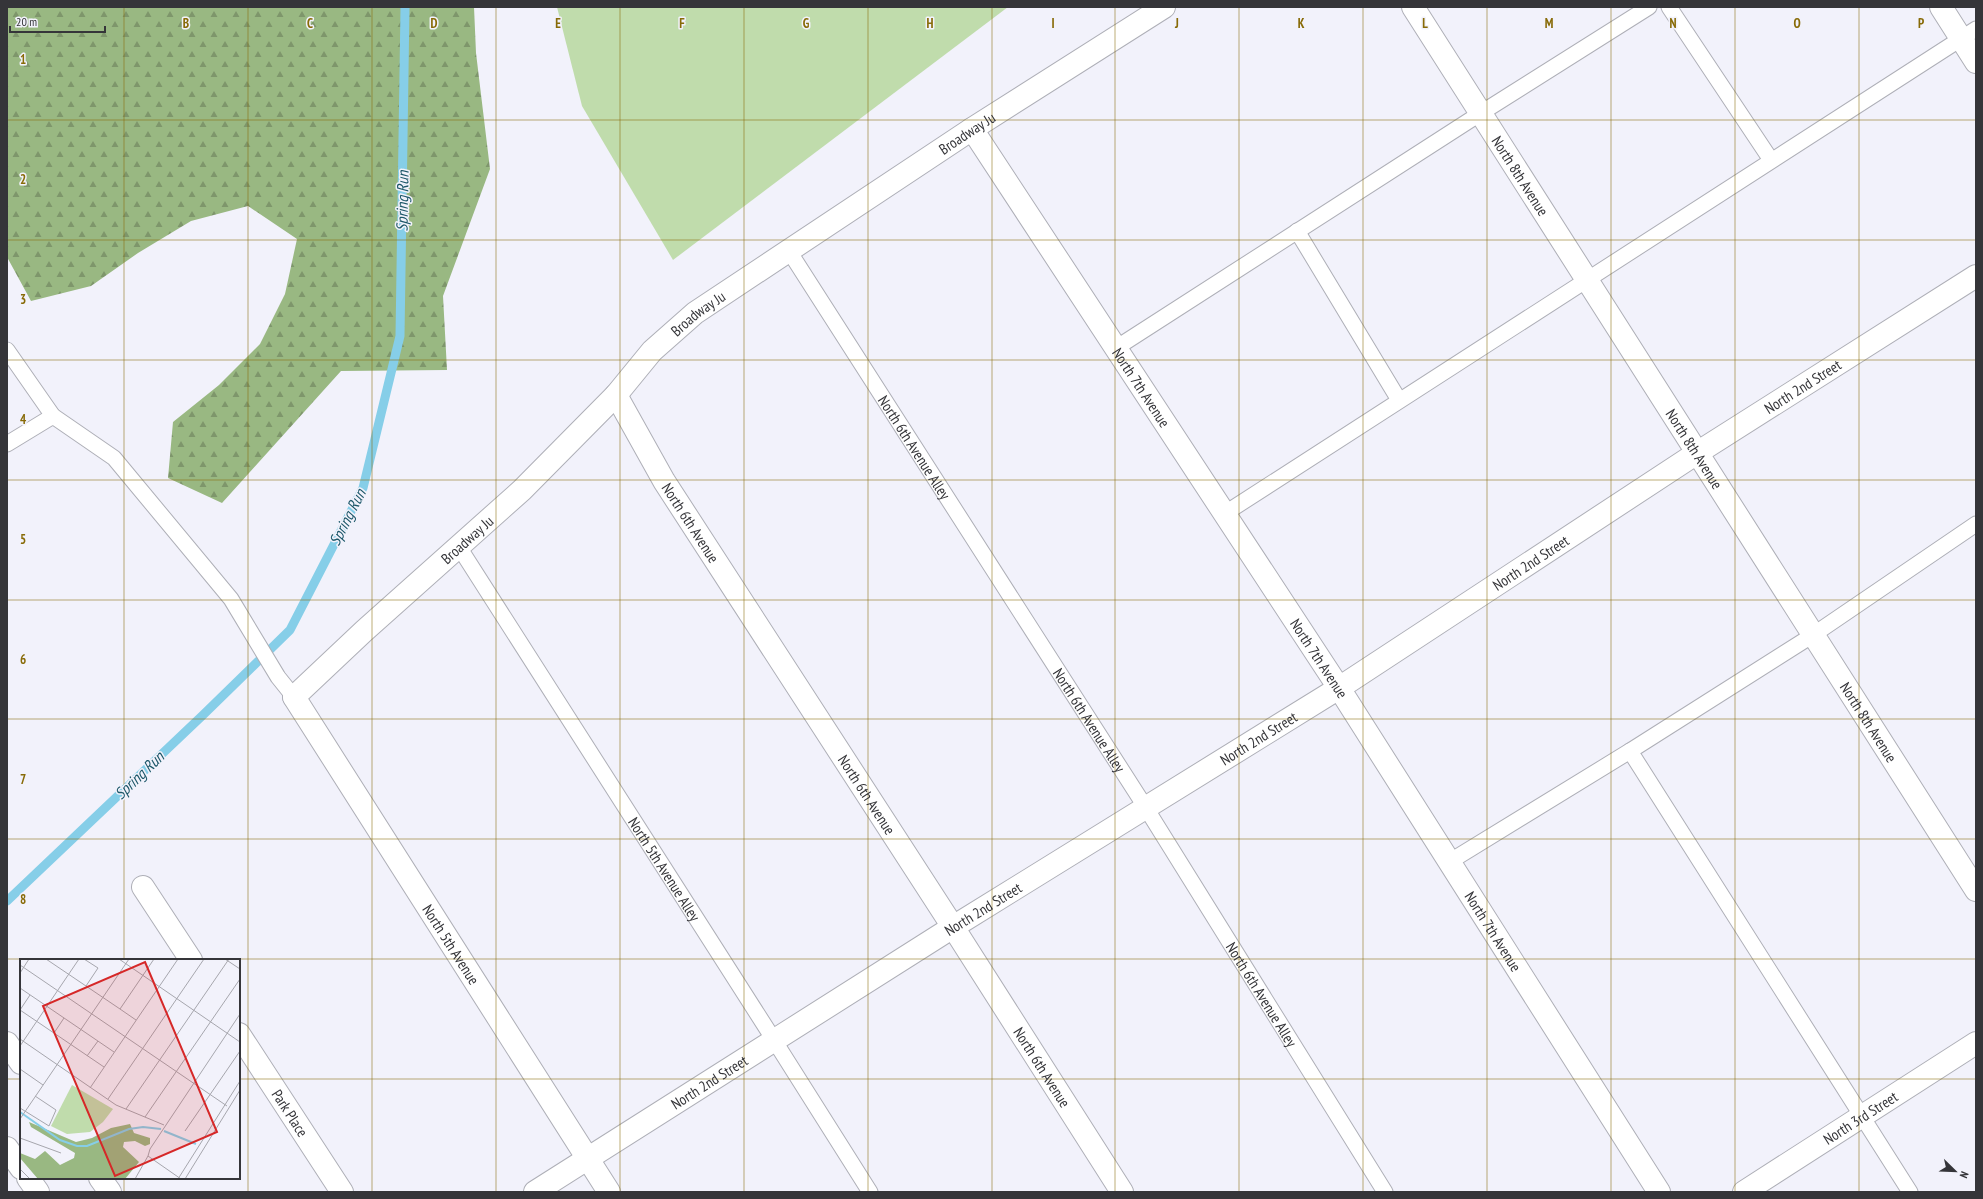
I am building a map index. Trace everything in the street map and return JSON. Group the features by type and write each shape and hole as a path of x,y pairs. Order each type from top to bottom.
{"street":[{"name":"Broadway Ju","path":"294,697 364,631 522,490 616,396 652,351 695,313 972,129 1164,7"},
{"name":"North 8th Avenue","path":"1413,7 1976,890"},
{"path":"1941,7 1969,34 1976,62"},
{"name":"North 7th Avenue","path":"972,129 1339,688 1659,1192"},
{"name":"North 2nd Street","path":"535,1192 954,927 1339,688 1697,452 1976,276"},
{"name":"North 6th Avenue","path":"616,396 664,481 954,927 1122,1192"},
{"name":"North 5th Avenue","path":"294,697 608,1192"},
{"path":"143,886 190,959"},
{"name":"Park Place","path":"240,1036 342,1192"},
{"path":"7,1043 20,1062"},
{"name":"North 3rd Street","path":"1744,1192 1976,1044"},
{"path":"7,1148 20,1167"},
{"path":"29,1179 38,1192"},
{"path":"101,1179 110,1192"}],"lane":[{"path":"1116,348 1481,113 1649,7"},
{"path":"1669,7 1771,160"},
{"path":"1224,514 1586,279 1969,34"},
{"path":"1298,231 1399,400"},
{"name":"North 6th Avenue Alley","path":"788,251 1146,808 1385,1192"},
{"path":"7,350 53,416 114,458 231,600 278,676 294,697"},
{"path":"7,444 53,416"},
{"path":"1449,862 1630,751 1813,635 1976,524"},
{"name":"North 5th Avenue Alley","path":"459,547 870,1192"},
{"path":"1630,751 1910,1192"}],"green space":[{"path":"7,7 474,7 476,53 490,169 443,296 447,370 341,371 222,503 168,478 173,422 219,385 260,344 285,294 297,239 248,206 191,221 138,253 91,286 31,301 7,257"},
{"path":"557,7 1008,7 673,260 582,106"}],"waterway":[{"name":"Spring Run","path":"7,901 203,715 290,630 363,488 400,336 405,7"}]}
